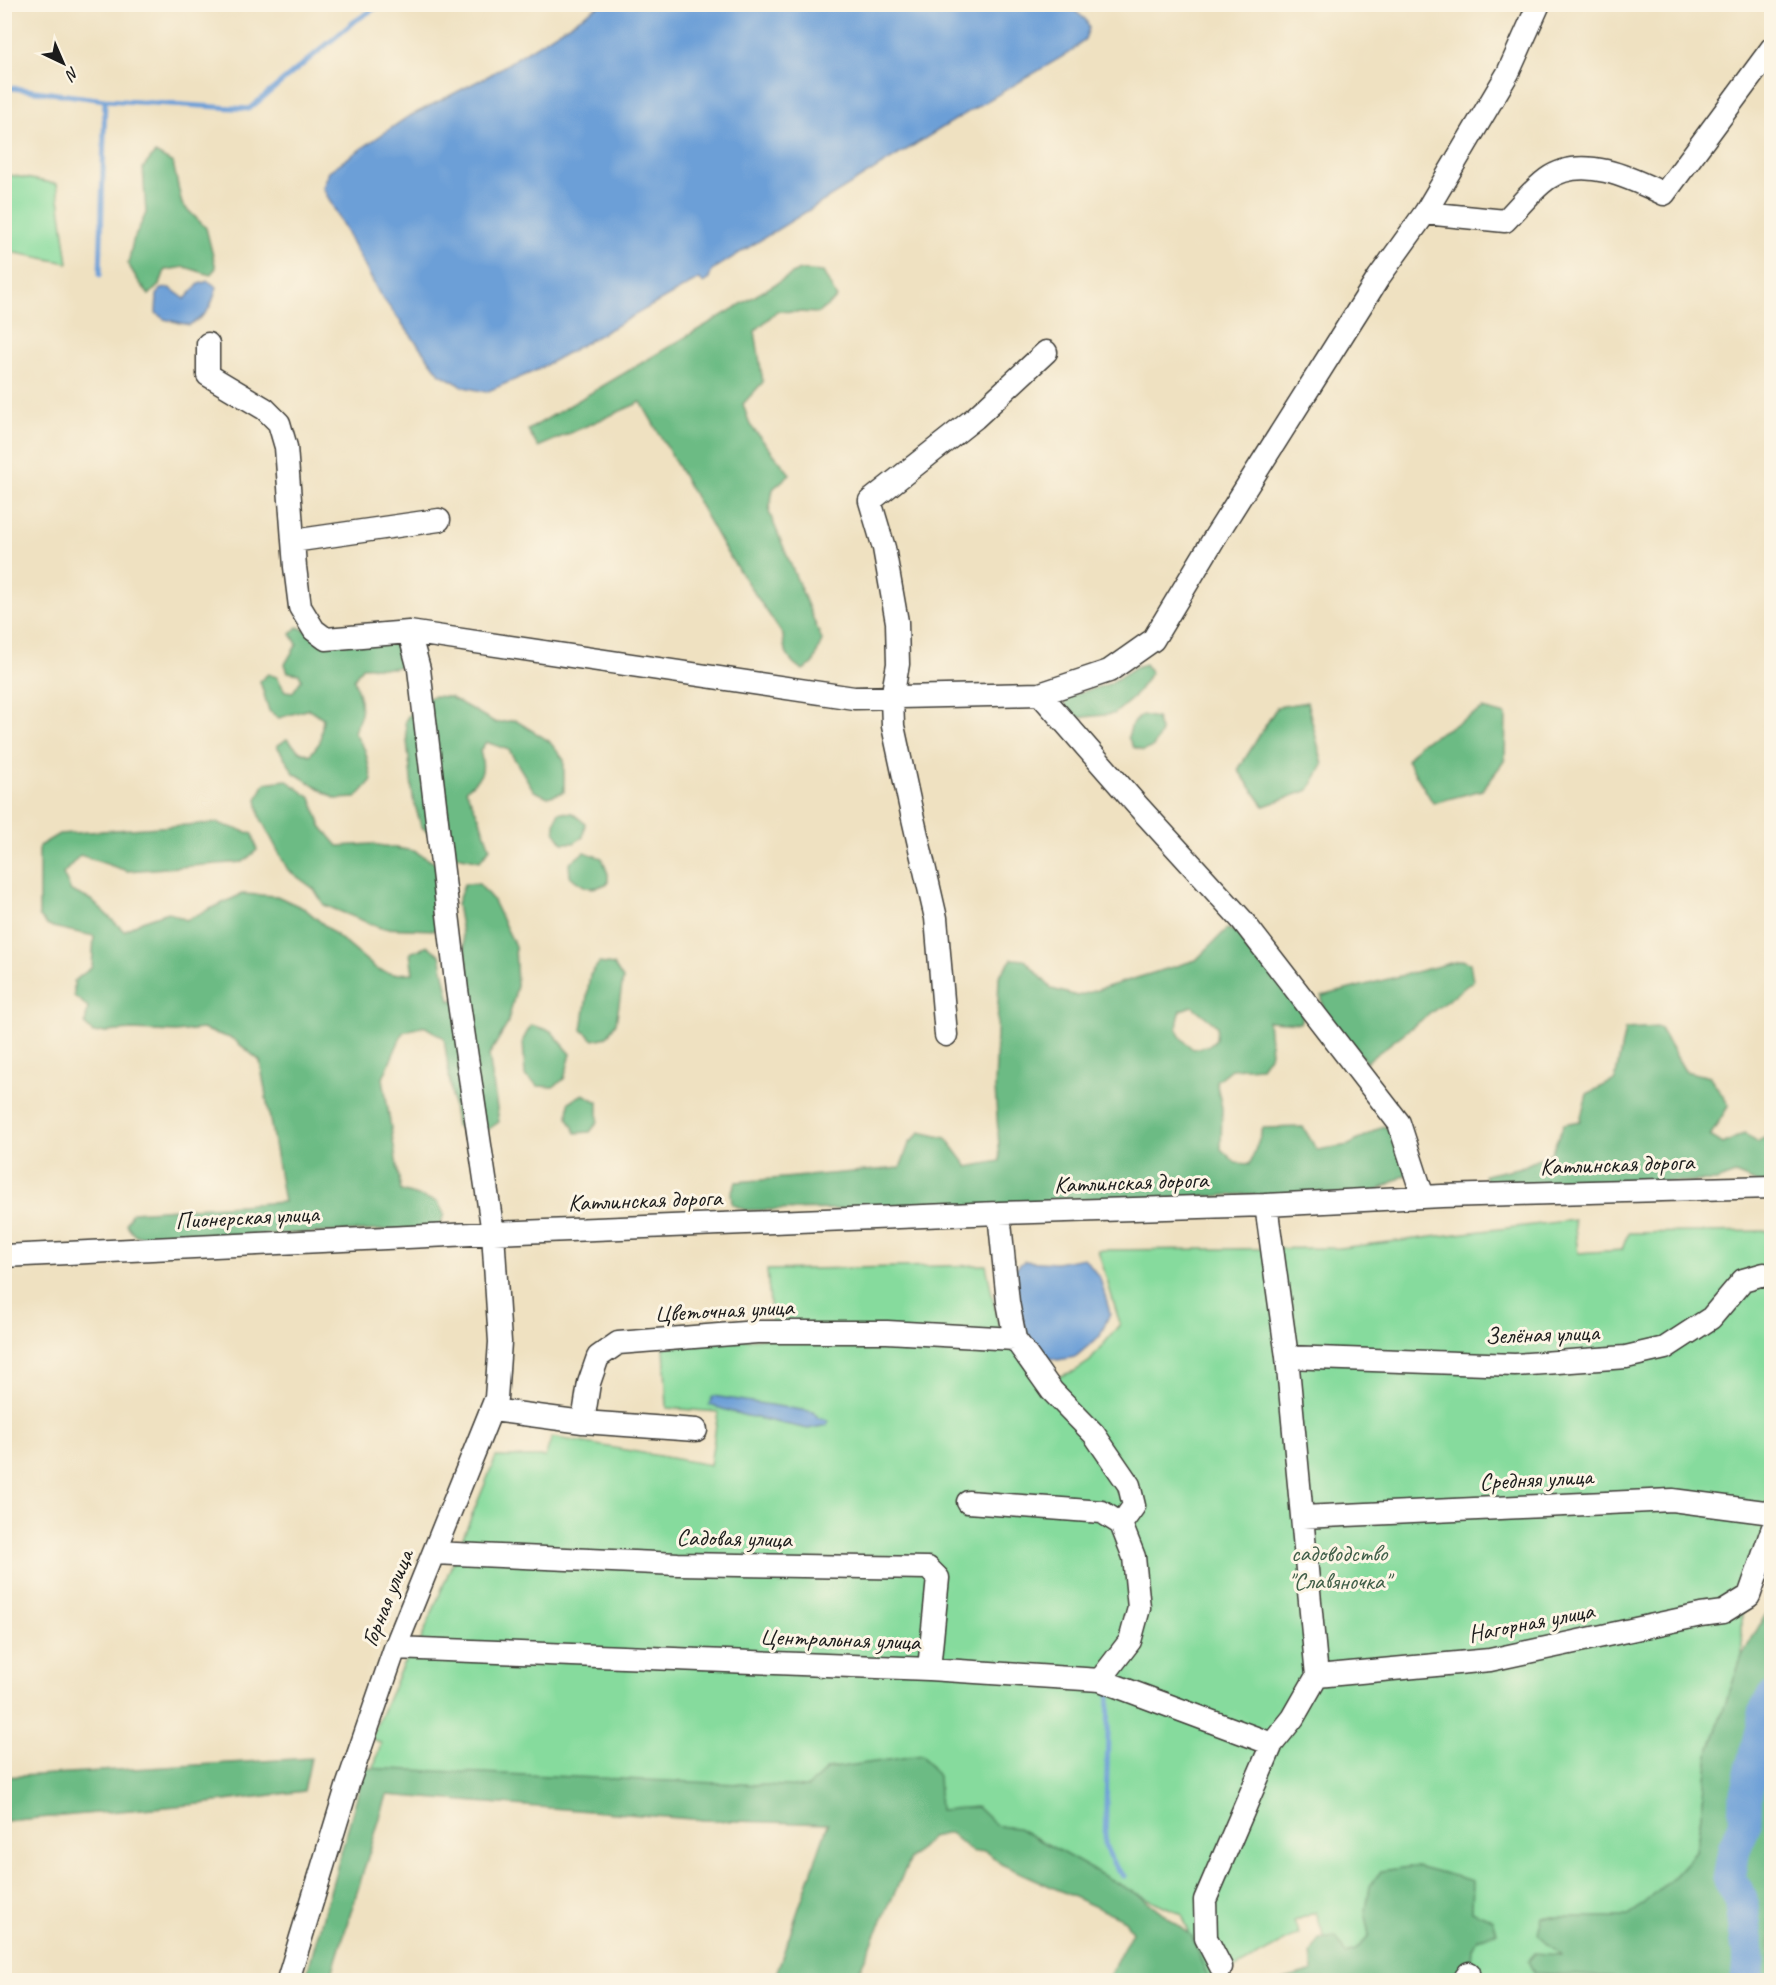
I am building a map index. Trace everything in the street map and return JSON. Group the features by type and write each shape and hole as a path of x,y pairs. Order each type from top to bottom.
{"street":[{"path":"208,344 208,375 265,409 279,423 286,447 300,607 314,630 326,639 409,632 854,698 1040,694 1109,671 1153,640 1372,287 1425,213 1508,73 1539,4"},
{"path":"1425,213 1505,221 1548,178 1575,167 1624,175 1664,194 1772,48"},
{"path":"946,1035 936,918 893,726 892,698 898,664 897,622 884,548 870,501 975,418 1046,352"},
{"path":"293,541 439,520"},
{"name":"Горная улица","path":"288,1980 348,1784 395,1648 496,1398 500,1342 492,1233 457,990 419,669 409,632"},
{"path":"1040,694 1242,920 1399,1124 1423,1197"},
{"name":"Катлинская дорога","path":"492,1233 1266,1205 1423,1197 1772,1187"},
{"path":"1221,1967 1206,1938 1205,1900 1272,1744 1293,1718 1317,1676 1287,1357 1266,1205"},
{"path":"999,1213 1008,1302 1015,1339 1052,1391 1094,1434 1129,1485 1134,1506 1121,1524"},
{"name":"Пионерская улица","path":"4,1256 492,1233"},
{"name":"Зелёная улица","path":"1287,1357 1515,1365 1626,1357 1665,1348 1711,1318 1743,1280 1764,1274 1772,1277"},
{"name":"Цветочная улица","path":"583,1422 589,1383 598,1357 618,1343 757,1332 887,1332 1015,1339"},
{"path":"493,1410 583,1422 696,1430"},
{"name":"Средняя улица","path":"1302,1517 1672,1500 1772,1513"},
{"path":"968,1502 1102,1512 1121,1524 1134,1557 1139,1608 1130,1641 1100,1680"},
{"name":"Нагорная улица","path":"1317,1676 1490,1660 1724,1612 1749,1596 1772,1530"},
{"name":"Садовая улица","path":"434,1553 678,1564 928,1568 938,1578 929,1669"},
{"name":"Центральная улица","path":"395,1648 929,1669 1100,1680 1272,1744"}],"green space":[{"path":"155,153 173,163 182,204 206,228 216,268 210,275 185,267 165,270 160,284 149,295 128,264 133,241 146,213 143,168"},
{"path":"4,174 57,184 68,263 5,251"},
{"path":"799,270 823,272 837,298 818,313 777,311 755,331 763,382 743,404 750,425 790,474 773,489 769,512 822,640 813,664 803,670 788,656 784,647 783,635 727,553 641,402 538,447 528,430"},
{"path":"298,627 308,631 396,640 403,647 408,663 396,668 362,667 354,679 361,714 354,732 365,750 372,780 356,798 336,799 294,773 277,746 287,739 298,750 310,755 320,742 323,718 309,709 279,718 269,711 260,681 268,674 277,677 285,691 293,692 302,679 299,674 288,672 285,664 297,644 291,634"},
{"path":"1145,664 1151,673 1133,698 1114,714 1075,718 1066,711 1064,697 1109,684"},
{"path":"433,696 450,697 496,723 515,720 549,741 564,760 564,792 548,797 534,791 509,750 486,742 480,751 483,764 481,774 466,790 490,848 480,861 452,855 421,826 413,798 405,721 416,704"},
{"path":"1307,702 1323,765 1309,790 1264,806 1238,770 1277,707"},
{"path":"1483,709 1506,715 1505,760 1482,790 1433,803 1407,760 1419,744"},
{"path":"1142,715 1156,718 1161,733 1153,747 1143,751 1133,747 1128,737 1132,724"},
{"path":"286,780 311,798 321,826 338,846 372,844 414,851 440,866 445,916 435,930 381,928 324,905 314,889 288,870 260,817 257,799 265,783"},
{"path":"559,812 572,813 585,823 583,837 574,843 563,843 555,828"},
{"path":"217,823 253,834 257,850 243,862 127,871 80,855 63,874 71,891 91,900 124,931 142,921 168,912 186,920 242,894 277,896 305,909 378,970 393,974 413,973 410,953 428,946 440,955 450,1001 472,992 457,904 464,884 479,884 492,899 515,946 517,986 507,1025 489,1055 499,1122 483,1133 456,1126 444,1038 424,1026 403,1032 383,1078 401,1191 438,1202 444,1214 440,1228 148,1239 135,1235 126,1224 132,1212 284,1202 260,1061 233,1039 202,1029 176,1032 132,1030 93,1033 85,1024 88,1007 74,996 74,981 92,967 94,936 48,926 39,916 39,846 59,834"},
{"path":"584,852 602,858 608,874 608,883 592,888 579,883 570,876 569,864"},
{"path":"1227,929 1244,934 1305,1009 1300,1023 1268,1021 1271,1053 1261,1067 1231,1069 1216,1081 1222,1108 1221,1149 1236,1163 1250,1164 1263,1128 1303,1127 1317,1150 1349,1145 1383,1126 1400,1134 1409,1173 1377,1191 1284,1199 1250,1194 998,1208 745,1210 732,1204 731,1193 736,1182 900,1168 909,1144 920,1132 946,1138 968,1167 1000,1161 995,1088 999,976 1012,959 1025,960 1052,989 1077,996 1196,960","holes":["1192,1006 1217,1026 1216,1040 1207,1046 1193,1049 1183,1040 1177,1028 1181,1010"]},
{"path":"1462,960 1470,963 1473,981 1366,1062 1323,1011 1322,996"},
{"path":"599,963 614,965 623,979 616,1023 607,1037 594,1040 582,1030 590,975"},
{"path":"531,1025 551,1031 571,1054 564,1079 553,1087 538,1086 525,1076 523,1040"},
{"path":"1659,1027 1685,1071 1710,1077 1729,1105 1710,1136 1723,1144 1745,1133 1757,1143 1771,1133 1771,1182 1757,1183 1735,1174 1716,1181 1487,1185 1484,1175 1522,1167 1551,1153 1564,1124 1580,1121 1587,1094 1615,1080 1625,1029"},
{"path":"583,1094 598,1102 598,1122 590,1132 576,1133 568,1118 569,1102"},
{"name":"садоводство \"Славяночка\"","path":"1574,1220 1578,1253 1622,1250 1628,1233 1771,1231 1771,1548 1742,1614 1742,1656 1710,1748 1696,1852 1673,1877 1614,1980 1338,1980 1316,1912 1294,1921 1299,1934 1224,1974 1227,1980 1207,1980 1182,1914 1021,1841 373,1770 381,1743 371,1738 403,1664 420,1642 496,1457 545,1457 552,1437 710,1465 718,1412 667,1408 664,1347 773,1337 767,1270 986,1265 998,1323 1039,1383 1075,1371 1090,1361 1120,1324 1098,1250 1339,1248"},
{"path":"1771,1605 1771,1980 1612,1980 1613,1977 1534,1973 1528,1961 1535,1953 1561,1955 1538,1934 1542,1917 1628,1917 1673,1877 1696,1852 1710,1748 1742,1656"},
{"path":"922,1755 938,1776 940,1810 977,1807 997,1826 1018,1828 1142,1897 1192,1936 1209,1980 1107,1980 1132,1932 1125,1920 1001,1864 986,1851 972,1852 950,1833 931,1837 910,1859 855,1980 774,1980 828,1824 704,1820 387,1795 330,1980 305,1980 365,1768 808,1787 827,1769"},
{"path":"311,1758 304,1791 200,1804 5,1821 5,1777"},
{"path":"1417,1866 1473,1881 1472,1911 1493,1920 1497,1932 1478,1938 1473,1948 1472,1964 1460,1980 1281,1980 1313,1971 1311,1953 1319,1939 1336,1937 1346,1954 1355,1951 1369,1935 1365,1916 1370,1886 1381,1871"}],"water":[{"path":"600,5 1068,5 1086,20 1089,28 1085,39 1072,51 958,118 712,270 709,279 703,283 699,279 535,371 486,392 464,387 440,374 379,293 323,188 329,171 406,118 490,75"},
{"path":"208,281 217,287 211,306 201,318 189,325 164,319 156,313 157,295 161,289 170,288 185,299 199,284"},
{"path":"1084,1258 1100,1278 1110,1313 1100,1336 1075,1357 1058,1360 1044,1357 1025,1330 1012,1280 1015,1269 1024,1261 1056,1263"},
{"path":"713,1396 814,1412 818,1418 828,1420 827,1425 808,1429 743,1415 709,1405"}],"waterway":[{"path":"4,87 105,100 249,109 355,21 382,4"},
{"path":"100,275 105,100"},
{"path":"1109,1695 1105,1845 1113,1863 1124,1876"},
{"path":"1747,1980 1749,1959 1741,1898 1729,1880 1734,1849 1745,1824 1746,1793 1766,1709 1772,1698"}]}
